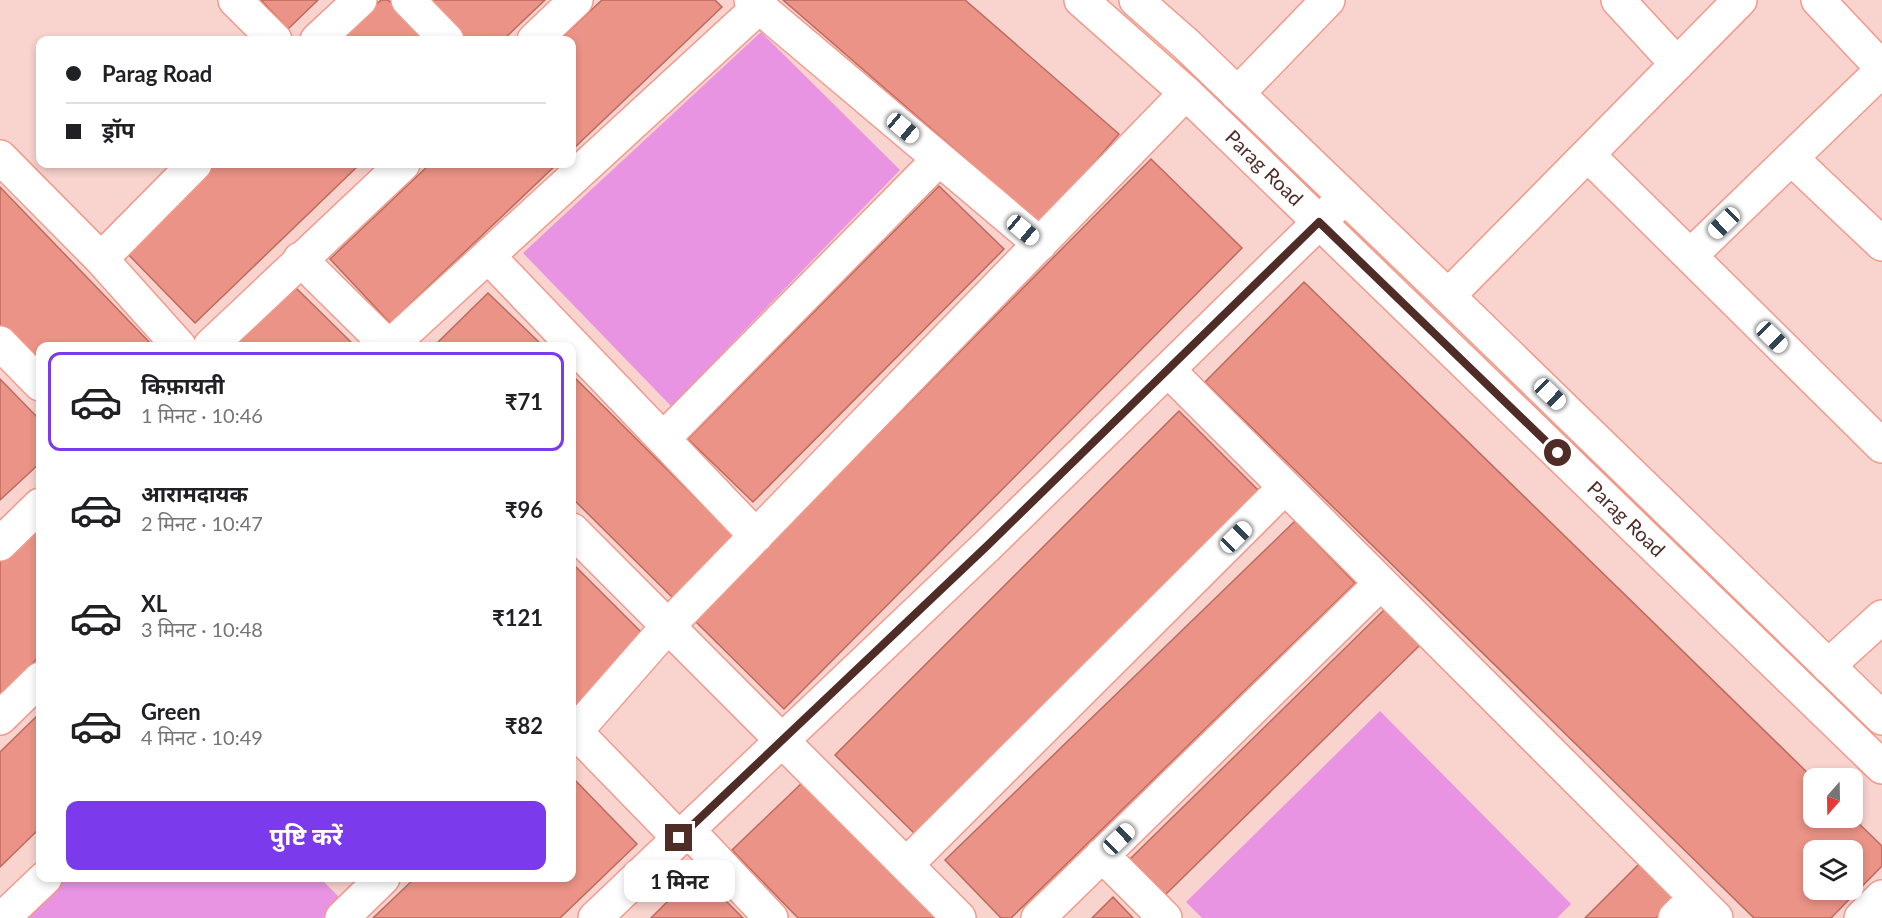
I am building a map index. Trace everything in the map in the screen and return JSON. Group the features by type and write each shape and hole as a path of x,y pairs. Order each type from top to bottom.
{"street":[{"path":"236,0 270,36"},
{"path":"321,36 360,0"},
{"path":"408,0 443,36"},
{"path":"538,36 576,0"},
{"name":"Parag Road","path":"1081,0 1186,93 1882,767"},
{"name":"Parag Road","path":"1136,0 1448,296 1882,718"},
{"path":"1237,94 1328,0"},
{"path":"1618,0 1677,64"},
{"path":"1448,296 1740,0"},
{"path":"1690,256 1882,69 1818,0"},
{"path":"393,342 488,256 755,3 1040,244"},
{"path":"576,727 668,626 1186,93"},
{"path":"1588,154 1690,256 1878,434"},
{"path":"0,157 101,259 175,342"},
{"path":"1791,158 1882,244"},
{"path":"663,439 939,159"},
{"path":"101,259 191,168"},
{"path":"214,342 399,168"},
{"path":"595,918 1168,370 1345,197"},
{"path":"488,256 570,342"},
{"path":"300,260 385,342"},
{"path":"0,344 36,380"},
{"path":"576,348 756,536"},
{"path":"1168,370 1381,583 1695,911"},
{"path":"906,865 1285,487"},
{"path":"0,544 36,509"},
{"path":"576,534 958,918"},
{"path":"1038,918 1381,583"},
{"path":"1828,666 1882,617"},
{"path":"0,718 36,684"},
{"path":"576,733 771,918"},
{"path":"1102,855 1165,918"},
{"path":"3,918 41,882"},
{"path":"1861,918 1882,897"}],"shaded area":[{"path":"761,32 900,170 671,406 523,253"},
{"path":"1380,711 1571,904 1557,918 1202,918 1186,902"},
{"path":"45,882 324,882 342,900 323,918 6,918"}],"building":[{"path":"261,0 318,0 288,29"},
{"path":"381,0 388,0 424,36 343,36"},
{"path":"424,0 545,0 507,36 460,36"},
{"path":"602,0 715,0 722,7 576,146 576,36 563,36"},
{"path":"783,0 965,0 1119,134 1041,224"},
{"path":"1151,159 1242,248 784,709 694,620"},
{"path":"207,168 356,168 195,323 123,249"},
{"path":"426,168 553,168 390,323 330,259"},
{"path":"939,186 1004,249 753,502 688,439"},
{"path":"0,187 149,342 36,342 36,365 0,327"},
{"path":"1304,282 1803,768 1803,828 1863,828 1882,846 1882,866 1863,885 1863,840 1803,840 1803,900 1849,900 1831,918 1754,918 1205,382"},
{"path":"295,287 351,342 239,342"},
{"path":"488,293 539,342 438,342"},
{"path":"0,379 36,416 36,467 0,500"},
{"path":"576,379 735,537 673,598 576,502"},
{"path":"1179,411 1259,491 916,835 835,755"},
{"path":"1295,521 1355,583 1011,918 1001,918 945,860"},
{"path":"36,528 36,660 0,694 0,562"},
{"path":"576,567 652,643 582,712 576,706"},
{"path":"1385,609 1420,645 1165,895 1130,859"},
{"path":"36,717 36,832 0,867 0,752"},
{"path":"576,781 637,844 560,918 373,918 411,882 576,882"},
{"path":"804,781 938,918 798,918 732,850"},
{"path":"1641,862 1676,898 1656,918 1585,918"},
{"path":"697,872 743,918 651,918"},
{"path":"1113,897 1133,918 1092,918"}],"route":[{"path":"679,838 988,545 1319,222 1558,453"}]}
